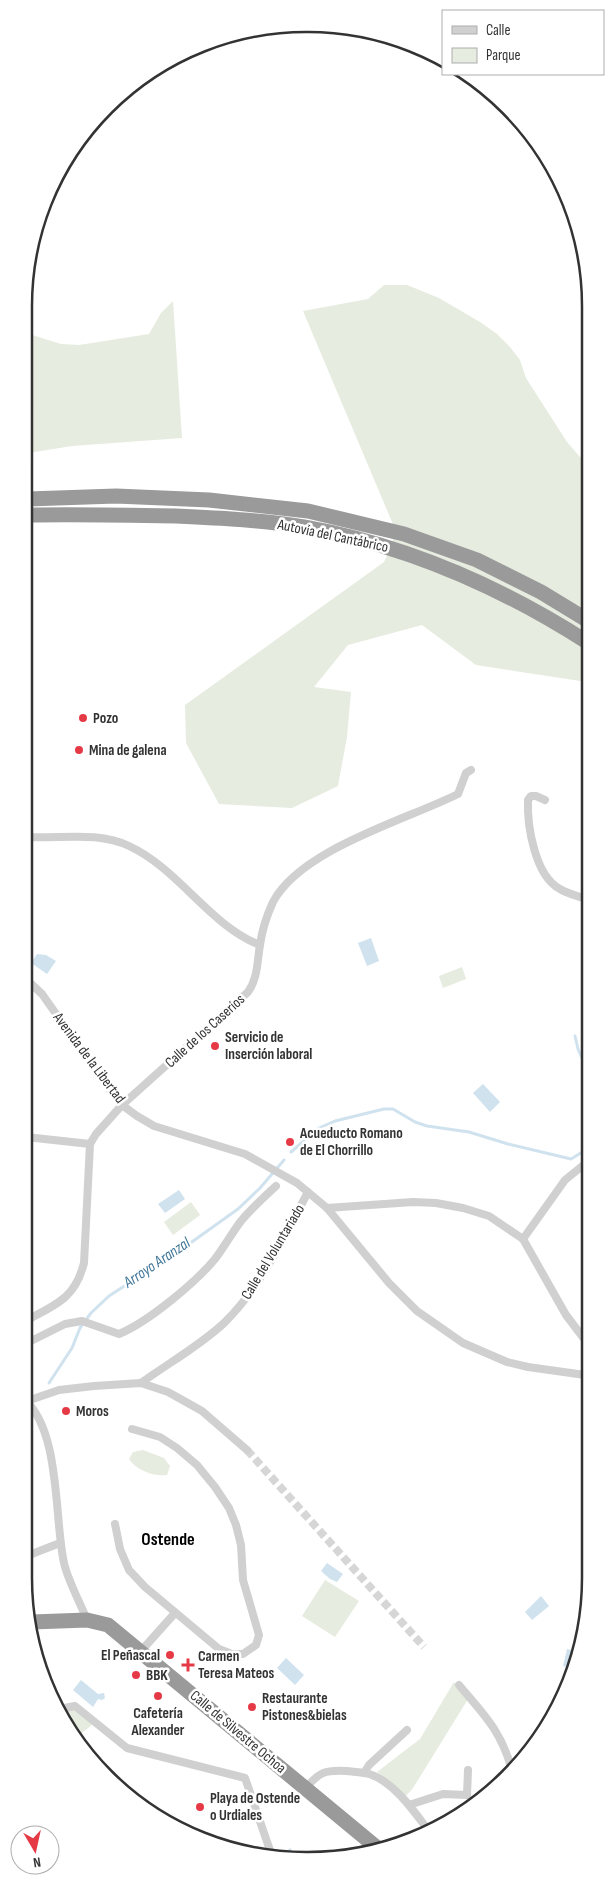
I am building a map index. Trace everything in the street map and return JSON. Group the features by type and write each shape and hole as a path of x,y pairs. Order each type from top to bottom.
{"highway":[{"name":"Autovía del Cantábrico","path":"32,499 116,496 209,500 308,511 404,534 477,560 541,592 582,617"},
{"name":"Autovía del Cantábrico","path":"32,515 141,515 228,518 304,527 398,550 462,575 554,620 582,639"},
{"name":"Calle de Silvestre Ochoa","path":"36,1622 87,1620 108,1625 373,1844"}],"street":[{"name":"Calle de los Caseríos","path":"90,1144 96,1134 122,1105 248,992 257,975 260,944 268,912 288,882 318,858 337,847 458,794 466,773 471,770"},
{"path":"545,800 536,796 531,796 528,800 535,854 539,866 551,882 560,889 582,897"},
{"path":"32,837 87,837 128,845 159,864 228,927 247,940 260,944"},
{"name":"Avenida de la Libertad","path":"32,985 42,994 81,1052 122,1105 154,1126 245,1154 297,1183 308,1192"},
{"path":"32,1138 90,1144 84,1263 80,1279 57,1304 32,1317"},
{"path":"582,1166 565,1180 523,1239 566,1315 582,1336"},
{"path":"32,1340 65,1324 86,1322 119,1334 130,1330 147,1319 203,1272 242,1220 276,1186"},
{"path":"308,1192 327,1208 389,1283 417,1311 452,1337 507,1362 543,1370 582,1375"},
{"name":"Calle del Voluntariado","path":"141,1383 193,1348 223,1324 250,1295 308,1192"},
{"name":"Calle del Voluntariado","path":"327,1208 397,1202 436,1203 463,1208 489,1216 523,1239"},
{"path":"32,1398 59,1390 141,1383 168,1392 202,1411 247,1450"},
{"path":"32,1410 44,1429 50,1453 64,1566 87,1620"},
{"path":"115,1524 120,1549 129,1570 175,1614 219,1649 232,1654 243,1654 256,1645 259,1635 243,1580 242,1545 229,1508 197,1465 160,1437 132,1429"},
{"path":"32,1554 60,1543"},
{"path":"141,1652 175,1614"},
{"path":"458,1685 493,1725 510,1763"},
{"path":"65,1708 75,1706 127,1748 245,1778 270,1850"},
{"path":"361,1773 407,1730"},
{"path":"409,1805 443,1794 467,1795 468,1770"},
{"path":"306,1788 316,1775 332,1771 370,1774 384,1782 409,1805 425,1826"}],"green space":[{"path":"384,285 407,285 439,298 497,334 520,360 526,378 567,442 582,459 582,681 476,665 422,625 348,645 314,687 351,692 347,737 338,786 292,808 219,804 186,743 185,705 384,562 392,545 395,529 303,311 368,299"},
{"path":"173,301 182,438 72,446 32,452 32,335 61,344 79,345 149,334 161,313"},
{"path":"462,967 466,979 443,988 439,976"},
{"path":"191,1202 200,1215 173,1235 164,1222"},
{"path":"143,1450 164,1458 170,1466 167,1475 146,1472 132,1463 129,1459 133,1452"},
{"path":"325,1580 359,1601 335,1637 302,1616"},
{"path":"454,1682 468,1699 413,1788 406,1796 377,1772 420,1739"},
{"path":"76,1709 93,1724 81,1734 67,1711"}],"water":[{"path":"371,938 379,961 367,966 358,943"},
{"path":"37,954 46,955 56,961 47,974 32,964"},
{"path":"483,1084 500,1102 490,1112 473,1093"},
{"path":"179,1190 185,1199 165,1213 158,1204"},
{"path":"327,1563 343,1574 337,1582 321,1571"},
{"path":"541,1596 549,1606 532,1620 525,1612"},
{"path":"567,1649 572,1650 567,1667 563,1666"},
{"path":"286,1658 304,1675 295,1685 277,1668"},
{"path":"81,1680 98,1694 104,1693 105,1698 102,1700 98,1699 93,1707 73,1690"},
{"path":"290,1848 294,1852 289,1852 286,1852"}],"waterway":[{"name":"Arroyo Aranzal","path":"575,1036 582,1058"},
{"name":"Arroyo Aranzal","path":"291,1152 319,1128 335,1121 384,1109 393,1109 415,1122 427,1126 469,1132 508,1144 571,1159 582,1152"},
{"name":"Arroyo Aranzal","path":"49,1383 72,1348 80,1328 91,1313 109,1296 189,1244 238,1209 260,1188 284,1160"}],"tunnel":[{"path":"247,1450 424,1647"}],"place":[{"name":"Pozo","path":"83,718"},
{"name":"Mina de galena","path":"79,750"},
{"name":"Servicio de Inserción laboral","path":"215,1046"},
{"name":"Acueducto Romano de El Chorrillo","path":"290,1142"},
{"name":"Moros","path":"66,1411"},
{"name":"El Peñascal","path":"170,1655"},
{"name":"Carmen Teresa Mateos","path":"188,1665"},
{"name":"BBK","path":"136,1675"},
{"name":"Cafetería Alexander","path":"158,1696"},
{"name":"Restaurante Pistones&bielas","path":"252,1707"},
{"name":"Playa de Ostende o Urdiales","path":"200,1807"}],"district":[{"name":"Ostende","path":"168,1539"}]}
